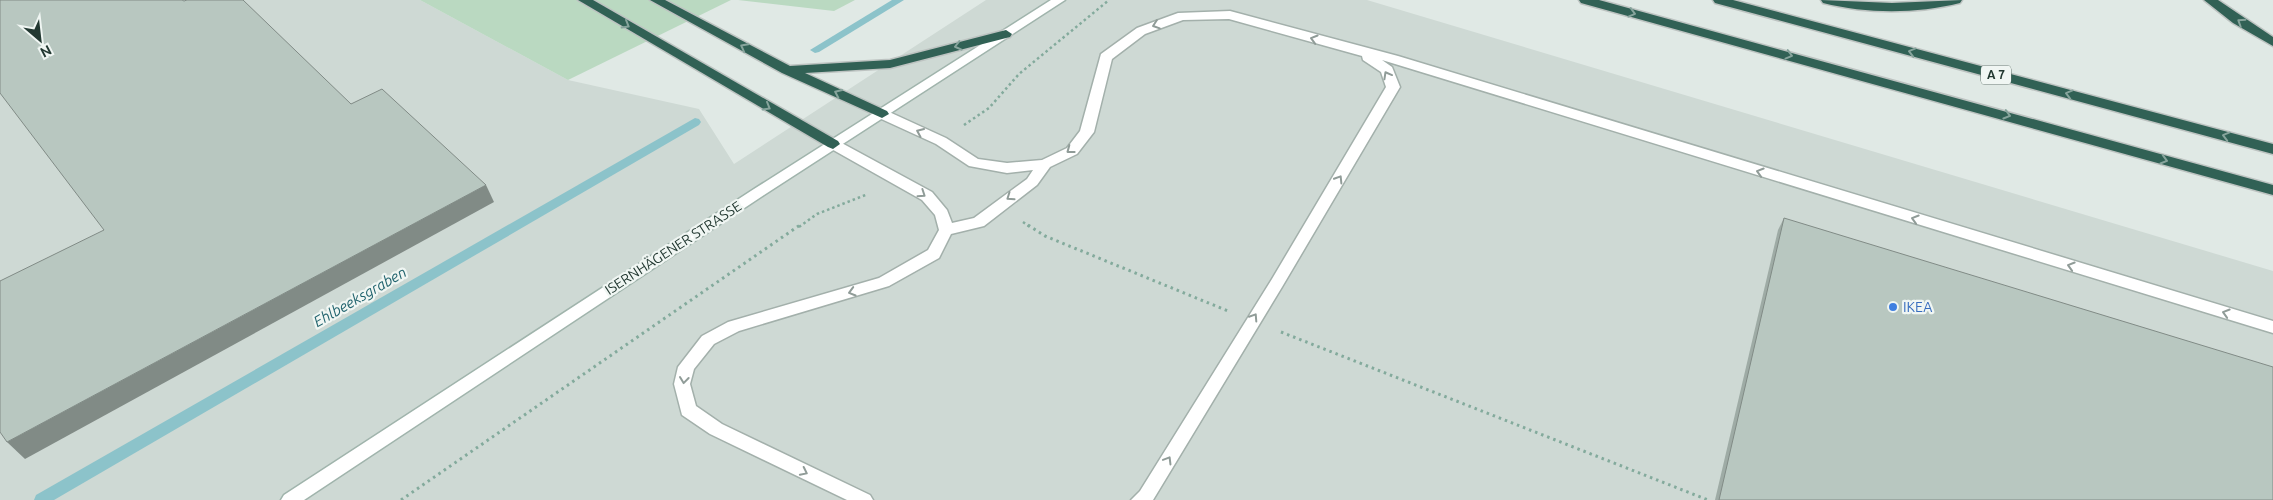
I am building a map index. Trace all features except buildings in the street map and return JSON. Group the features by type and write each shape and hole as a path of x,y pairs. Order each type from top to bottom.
{"highway":[{"path":"584,0 833,144"},
{"path":"656,0 788,70 882,114"},
{"path":"1585,0 2273,190"},
{"name":"A 7","path":"1719,0 2273,149"},
{"path":"1827,0 1864,6 1907,7 1956,0"},
{"path":"2210,0 2237,20 2273,42"},
{"path":"788,70 853,68 890,64 1006,34"}],"main road":[{"name":"ISERNHÄGENER STRASSE","path":"290,500 833,144 1059,0"},
{"path":"882,114 941,141 974,163 1007,168 1045,164 1072,151 1086,132 1106,57 1141,31 1182,16 1230,15 1361,52 1393,59 2273,328"},
{"path":"1140,500 1146,496 1277,283 1393,86 1386,70 1361,52"},
{"path":"833,144 894,176 927,196 942,214 946,230 934,254 884,282 734,326 708,340 686,367 682,384 688,410 716,429 863,500"},
{"path":"946,230 979,222 1032,182 1045,164"}],"path":[{"path":"941,141 989,108 1019,74 1109,0"},
{"path":"401,500 817,214 843,202 870,194 894,176"},
{"path":"998,206 1045,236 1252,321 1708,500"}],"shaded area":[{"path":"0,0 420,0 568,80 699,109 734,164 986,0 1367,0 2273,271 2273,500 0,500"}],"green space":[{"path":"420,0 731,0 568,80"},
{"path":"738,0 855,0 834,11"}],"waterway":[{"name":"Ehlbeeksgraben","path":"815,50 899,0"},
{"name":"Ehlbeeksgraben","path":"41,500 695,122"}],"place":[{"name":"IKEA","path":"1893,307"}]}
